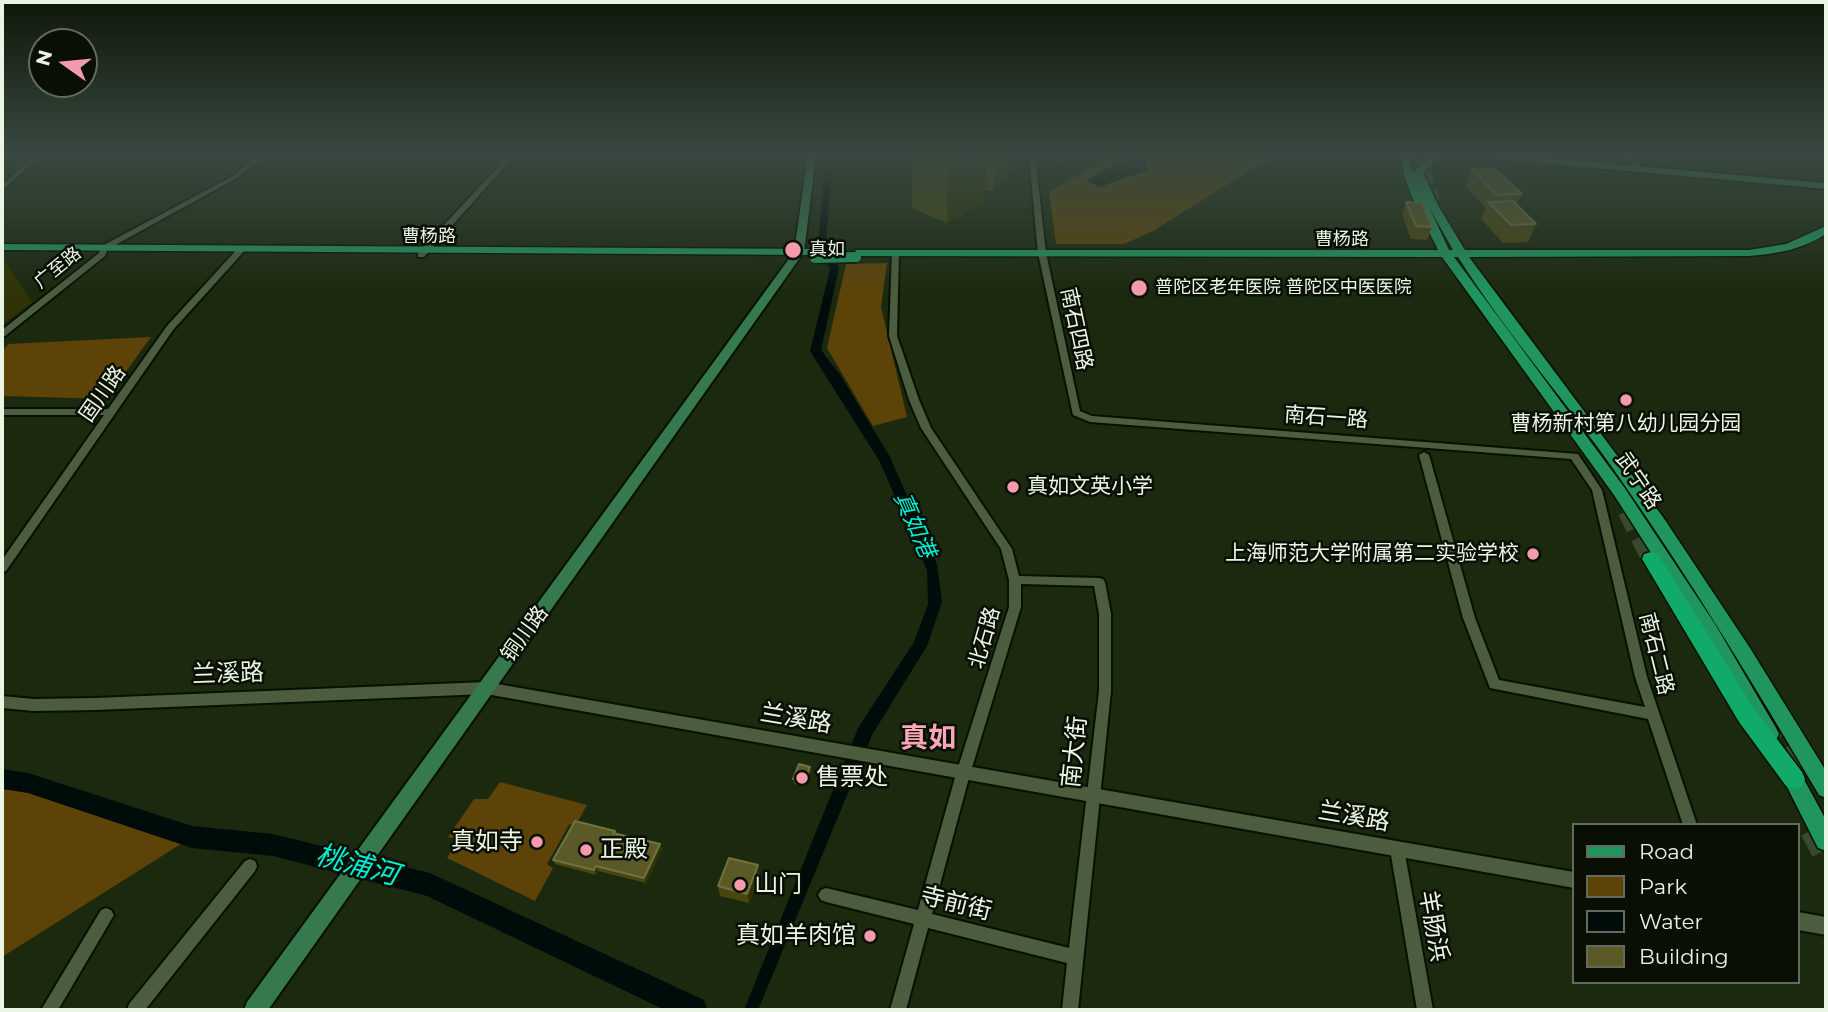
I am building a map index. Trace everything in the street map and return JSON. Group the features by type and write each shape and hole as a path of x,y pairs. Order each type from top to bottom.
{"highway":[{"path":"1651,559 1747,716 1794,779"}],"main road":[{"name":"铜川路","path":"794,253 800,202"},
{"name":"铜川路","path":"255,1010 794,253 803,202"},
{"name":"武宁路","path":"1423,202 1455,255 1619,491 1709,629 1826,841"},
{"name":"武宁路","path":"1430,202 1455,255 1596,433 1712,599 1826,789"},
{"name":"曹杨路","path":"2,254 240,251 816,255 1455,255 1728,259 1795,253 1826,233"},
{"name":"曹杨路","path":"2,247 103,251"}],"street":[{"path":"103,251 190,202"},
{"path":"423,252 469,202"},
{"name":"南石四路","path":"1037,202 1042,255 1076,413"},
{"name":"广至路","path":"2,334 103,251"},
{"name":"固川路","path":"2,568 170,328 240,251"},
{"name":"北石路","path":"895,255 893,336 914,400 926,428 1006,549 1015,580 1016,607 963,774 898,1010"},
{"path":"2,412 111,412"},
{"name":"南石一路","path":"1076,413 1090,419 1574,456 1597,490"},
{"path":"1424,455 1469,618 1493,684 1651,714"},
{"name":"南石二路","path":"1597,490 1651,714 1689,823"},
{"name":"南大街","path":"1015,580 1099,582 1105,614 1107,653 1070,1010"},
{"name":"兰溪路","path":"2,702 34,705 95,704 486,688 1573,880"},
{"name":"羊肠浜","path":"1397,849 1424,1010"},
{"path":"135,1010 250,866"},
{"name":"寺前街","path":"826,895 1075,957"},
{"path":"49,1010 106,915"},
{"path":"1800,921 1826,926"}],"green space":[{"path":"1050,202 1199,202 1153,231 1124,244 1056,244"},
{"path":"887,263 881,307 907,417 873,426 827,348 846,264"},
{"path":"151,337 106,399 2,396 2,352 8,344"},
{"path":"2,779 28,783 192,837 2,957"},
{"path":"500,782 587,805 577,823 569,825 547,864 553,868 535,901 447,858 458,840 448,837 474,799 488,799"}],"water":[{"name":"真如港","path":"822,202 829,202 826,242 839,268 821,350 841,376 890,457 937,564 942,602 927,646 872,735 758,1010 744,1010 858,728 914,642 928,604 927,570 880,462 810,351 830,269 818,242"}],"building":[{"path":"1406,202 1422,203 1432,227 1416,226"},
{"path":"1488,202 1514,202 1536,224 1511,225"},
{"path":"799,764 810,767 805,781 793,779"},
{"path":"575,821 660,844 644,878 596,866 594,870 553,860"},
{"path":"729,858 758,865 747,894 718,886"}],"waterway":[{"name":"桃浦河","path":"2,779 28,783 192,837 273,845 430,885 694,1010"}],"tunnel":[{"path":"1435,202 1444,235 1467,279"},
{"path":"1614,470 1624,485"},
{"path":"1623,483 1715,623 1736,661"},
{"path":"1627,511 1651,559"},
{"path":"1767,717 1797,772"},
{"path":"1812,830 1826,857"}],"place":[{"name":"真如","path":"793,250"},
{"name":"普陀区老年医院 普陀区中医医院","path":"1139,288"},
{"name":"曹杨新村第八幼儿园分园","path":"1626,400"},
{"name":"真如文英小学","path":"1013,487"},
{"name":"上海师范大学附属第二实验学校","path":"1533,554"},
{"name":"售票处","path":"802,778"},
{"name":"真如寺","path":"537,842"},
{"name":"正殿","path":"586,850"},
{"name":"山门","path":"740,885"},
{"name":"真如羊肉馆","path":"870,936"}],"district":[{"name":"真如","path":"928,739"}]}
